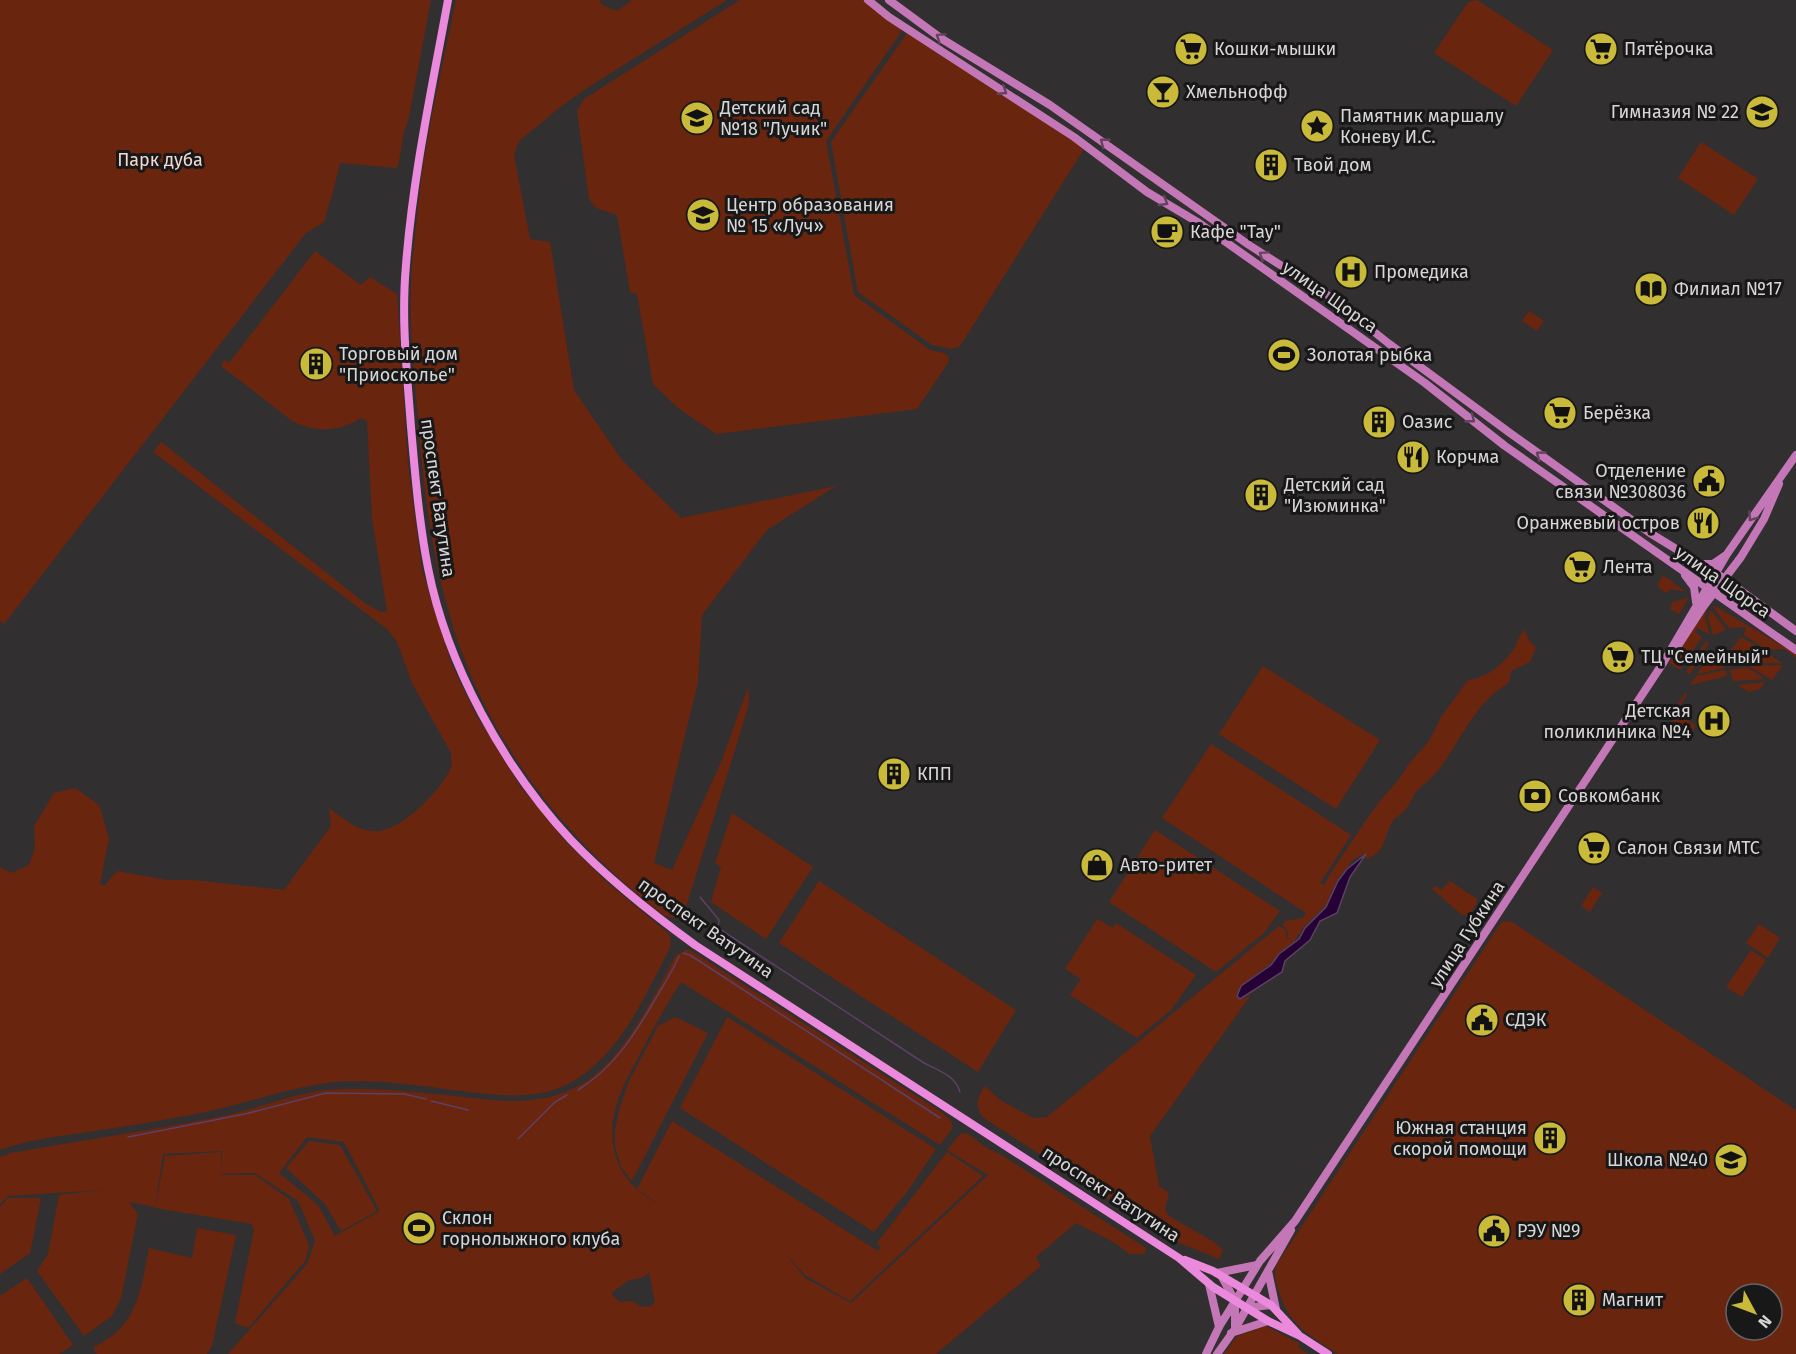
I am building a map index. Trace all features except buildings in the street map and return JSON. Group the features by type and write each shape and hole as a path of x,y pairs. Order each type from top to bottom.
{"main road":[{"name":"проспект Ватутина","path":"448,0 416,175 406,264 403,321 414,463 428,568 439,609 458,661 480,709 524,783 571,839 612,880 704,951 1179,1258 1196,1268 1219,1274 1274,1307 1300,1336"},
{"name":"улица Щорса","path":"868,0 889,17 1074,137 1147,192 1199,223 1425,382 1505,446 1796,650"},
{"name":"улица Щорса","path":"889,0 942,39 1050,105 1248,245 1332,298 1388,343 1642,528 1725,579 1796,631"},
{"name":"улица Губкина","path":"1663,663 1675,651 1710,590 1727,554 1796,455"},
{"name":"улица Губкина","path":"1217,1354 1247,1308 1295,1221 1663,663 1696,604 1725,579 1734,567 1764,519 1786,470"},
{"path":"1700,564 1713,564 1727,554"},
{"path":"1678,567 1694,587 1696,604"},
{"path":"1734,567 1738,584 1746,594"},
{"name":"улица Губкина","path":"1206,1354 1220,1324 1256,1267 1295,1221"},
{"path":"1219,1274 1256,1267"},
{"path":"1256,1267 1258,1277 1266,1274"},
{"path":"1256,1267 1254,1295 1257,1306 1266,1320"},
{"name":"проспект Ватутина","path":"1196,1268 1211,1286 1328,1354"},
{"path":"1211,1286 1221,1284 1219,1274"},
{"path":"1219,1274 1231,1290 1235,1301 1233,1331"},
{"path":"1211,1286 1231,1290 1243,1288 1266,1274"},
{"path":"1266,1274 1274,1307"},
{"path":"1211,1286 1220,1324"},
{"path":"1220,1324 1236,1310 1257,1306 1274,1307"},
{"path":"1266,1320 1264,1311 1274,1307"},
{"path":"1233,1331 1266,1320"},
{"path":"1220,1324 1231,1321 1233,1331"}],"green space":[{"name":"Парк дуба","path":"0,0 431,0 397,168 340,163 324,222 306,233 4,624 0,621"},
{"path":"456,0 599,0 604,6 617,11 632,0 727,0 563,105 519,141 514,155 530,239 550,242 574,390 622,460 681,518 836,486 767,530 702,615 698,682 654,863 672,870 722,760 748,687 748,708 685,910 675,918 665,916 602,862 573,833 522,768 481,696 464,658 445,600 432,540 421,448 412,346 411,294 421,181 434,104"},
{"path":"740,0 865,0 901,28 901,32 826,141 854,295 930,350 944,353 949,357 948,363 917,409 716,434 678,408 653,384 637,294 630,292 617,215 596,208 589,199 577,111 584,99"},
{"path":"1477,0 1553,50 1516,106 1434,53 1468,2"},
{"path":"907,33 1084,149 960,346 952,349 932,345 858,292 831,142"},
{"path":"1701,142 1758,179 1734,215 1678,178"},
{"path":"315,251 361,285 370,277 397,294 408,464 422,570 452,665 475,713 520,786 567,843 609,884 668,933 671,939 670,948 629,1024 602,1058 568,1084 542,1093 501,1095 393,1083 333,1082 295,1089 201,1113 46,1138 0,1150 0,867 11,873 29,865 35,847 34,826 54,793 75,788 99,805 109,838 100,884 104,886 117,871 167,880 194,880 284,890 331,826 329,808 365,830 379,831 389,828 400,823 431,797 451,767 451,753 412,683 397,642 387,629 153,452 161,442 366,604 381,612 387,611 372,518 367,421 361,418 344,426 327,429 301,425 292,421 221,366 225,360 229,363"},
{"path":"1529,311 1544,321 1537,331 1522,321"},
{"path":"1663,575 1686,592 1671,589 1666,593 1657,586"},
{"path":"1689,597 1679,614 1670,609 1673,602"},
{"path":"1708,606 1705,617 1710,635 1697,628 1695,632 1702,637 1680,670 1669,663"},
{"path":"1715,606 1796,654 1796,657 1784,649 1767,650 1744,635 1746,627 1729,628 1713,607"},
{"path":"1711,610 1726,630 1713,635 1708,618"},
{"path":"1525,630 1528,639 1536,648 1530,662 1511,671 1509,683 1486,701 1476,713 1443,764 1417,791 1406,809 1392,822 1381,849 1366,860 1366,853 1354,859 1336,882 1326,905 1304,927 1294,941 1296,940 1279,953 1270,964 1240,986 1236,996 1240,1000 1251,995 1150,1136 1159,1186 1169,1193 1165,1209 1169,1216 1214,1242 1223,1250 1219,1259 1172,1240 984,1118 979,1110 978,1102 985,1086 1000,1100 1033,1118 1047,1117 1279,926 1286,930 1287,941 1288,932 1282,925 1285,921 1303,918 1306,913 1162,818 1211,744 1351,835 1320,883 1324,885 1379,802 1429,741 1441,717 1468,680 1489,673 1501,664 1511,653"},
{"path":"1741,637 1765,651 1746,664 1730,651"},
{"path":"1706,641 1709,643 1690,674 1686,672"},
{"path":"1724,650 1725,668 1697,674 1711,653"},
{"path":"1726,651 1745,664 1728,667"},
{"path":"1766,652 1782,663 1750,663"},
{"path":"1783,665 1772,680 1749,666"},
{"path":"1263,666 1380,740 1336,809 1219,734"},
{"path":"1747,667 1765,679 1733,681 1730,670"},
{"path":"1725,670 1727,676 1690,685 1696,676"},
{"path":"1765,682 1760,689 1749,692 1737,685"},
{"path":"1685,693 1687,695 1675,713 1696,725 1691,733 1670,719"},
{"path":"732,813 813,867 766,939 711,902 721,867 715,863"},
{"path":"1155,830 1280,911 1264,933 1216,972 1109,902"},
{"path":"819,881 1016,1010 978,1072 779,943"},
{"path":"1450,881 1477,899 1469,916 1461,914 1432,889 1435,886 1441,890"},
{"path":"1593,887 1602,893 1590,912 1581,906"},
{"path":"1097,919 1113,928 1116,923 1196,975 1171,1010 1137,1038 1070,995 1081,979 1065,969"},
{"path":"1505,921 1512,922 1796,1110 1796,1354 1338,1354 1295,1322 1279,1292 1275,1271 1277,1264 1500,924"},
{"path":"1759,924 1780,938 1768,958 1746,943"},
{"path":"686,950 690,950 944,1114 952,1122 952,1129 940,1145 681,982 624,1084 613,1119 614,1149 624,1174 637,1189 672,1121 878,1251 881,1247 877,1243 947,1152 983,1176 850,1301 805,1275 784,1252 805,1278 851,1303 988,1175 947,1150 960,1134 967,1133 985,1147 1003,1156 1146,1248 1145,1254 1129,1254 1115,1243 1076,1223 1036,1257 1041,1266 936,1354 228,1354 307,1264 315,1241 298,1201 255,1173 221,1174 222,1151 163,1154 155,1207 129,1202 138,1214 121,1298 112,1316 84,1336 37,1271 48,1254 59,1195 102,1190 8,1196 0,1204 0,1157 11,1153 227,1115 303,1094 328,1090 392,1090 512,1101 553,1096 586,1082 603,1068 632,1033 676,955","holes":["307,1137 344,1142 380,1211 335,1236 318,1205 279,1173","649,1273 655,1302 651,1306 642,1307 632,1301 620,1302 612,1295 614,1290 628,1281 641,1278"]},
{"path":"1751,950 1766,960 1742,997 1726,987"},
{"path":"675,1017 708,1033 632,1181 621,1167 615,1146 619,1111 628,1083 658,1026"},
{"path":"727,1017 936,1149 907,1192 874,1232 680,1108"},
{"path":"309,1141 340,1145 377,1211 341,1231 325,1204 286,1168"},
{"path":"221,1152 221,1175 255,1175 289,1199 309,1245 306,1260 248,1328 235,1323 254,1230 252,1224 155,1208 165,1156"},
{"path":"8,1198 41,1198 30,1253 0,1274 0,1207"},
{"path":"197,1228 236,1235 212,1346 207,1354 97,1354 93,1348 117,1332 136,1304 149,1248 192,1258"},
{"path":"27,1278 73,1345 59,1354 0,1354 0,1296"},
{"path":"1266,1326 1300,1344 1298,1347 1308,1354 1224,1354 1237,1336"}],"shaded area":[{"path":"1366,854 1350,877 1337,913 1320,921 1310,940 1285,961 1282,972 1240,999 1237,996 1241,986 1271,965 1279,954 1299,939 1305,928 1326,907 1338,881 1347,869"}],"waterway":[{"path":"700,897 719,920 718,928 924,1063 946,1074 955,1082 960,1092"},
{"path":"683,953 690,955 940,1118"},
{"path":"578,1090 603,1071 623,1049 648,1011 679,956"},
{"path":"128,1137 245,1114 326,1093 404,1094 426,1099"},
{"path":"518,1139 555,1102 567,1095"},
{"path":"431,1101 468,1110"}],"place":[{"name":"Кошки-мышки","path":"1191,49"},
{"name":"Пятёрочка","path":"1601,49"},
{"name":"Хмельнофф","path":"1163,92"},
{"name":"Гимназия № 22","path":"1762,112"},
{"name":"Детский сад №18 \"Лучик\"","path":"697,118"},
{"name":"Памятник маршалу Коневу И.С.","path":"1317,126"},
{"name":"Твой дом","path":"1271,165"},
{"name":"Центр образования № 15 «Луч»","path":"703,215"},
{"name":"Кафе \"Тау\"","path":"1167,232"},
{"name":"Промедика","path":"1351,272"},
{"name":"Филиал №17","path":"1651,289"},
{"name":"Золотая рыбка","path":"1284,355"},
{"name":"Торговый дом \"Приосколье\"","path":"316,364"},
{"name":"Берёзка","path":"1560,413"},
{"name":"Оазис","path":"1379,422"},
{"name":"Корчма","path":"1413,457"},
{"name":"Отделение связи №308036","path":"1709,481"},
{"name":"Детский сад \"Изюминка\"","path":"1261,495"},
{"name":"Оранжевый остров","path":"1703,523"},
{"name":"Лента","path":"1580,567"},
{"name":"ТЦ \"Семейный\"","path":"1618,657"},
{"name":"Детская поликлиника №4","path":"1714,721"},
{"name":"КПП","path":"894,774"},
{"name":"Совкомбанк","path":"1535,796"},
{"name":"Салон Связи МТС","path":"1594,848"},
{"name":"Авто-ритет","path":"1097,865"},
{"name":"СДЭК","path":"1482,1020"},
{"name":"Южная станция скорой помощи","path":"1550,1138"},
{"name":"Школа №40","path":"1731,1160"},
{"name":"Склон горнолыжного клуба","path":"419,1228"},
{"name":"РЭУ №9","path":"1494,1231"},
{"name":"Магнит","path":"1579,1300"}]}
